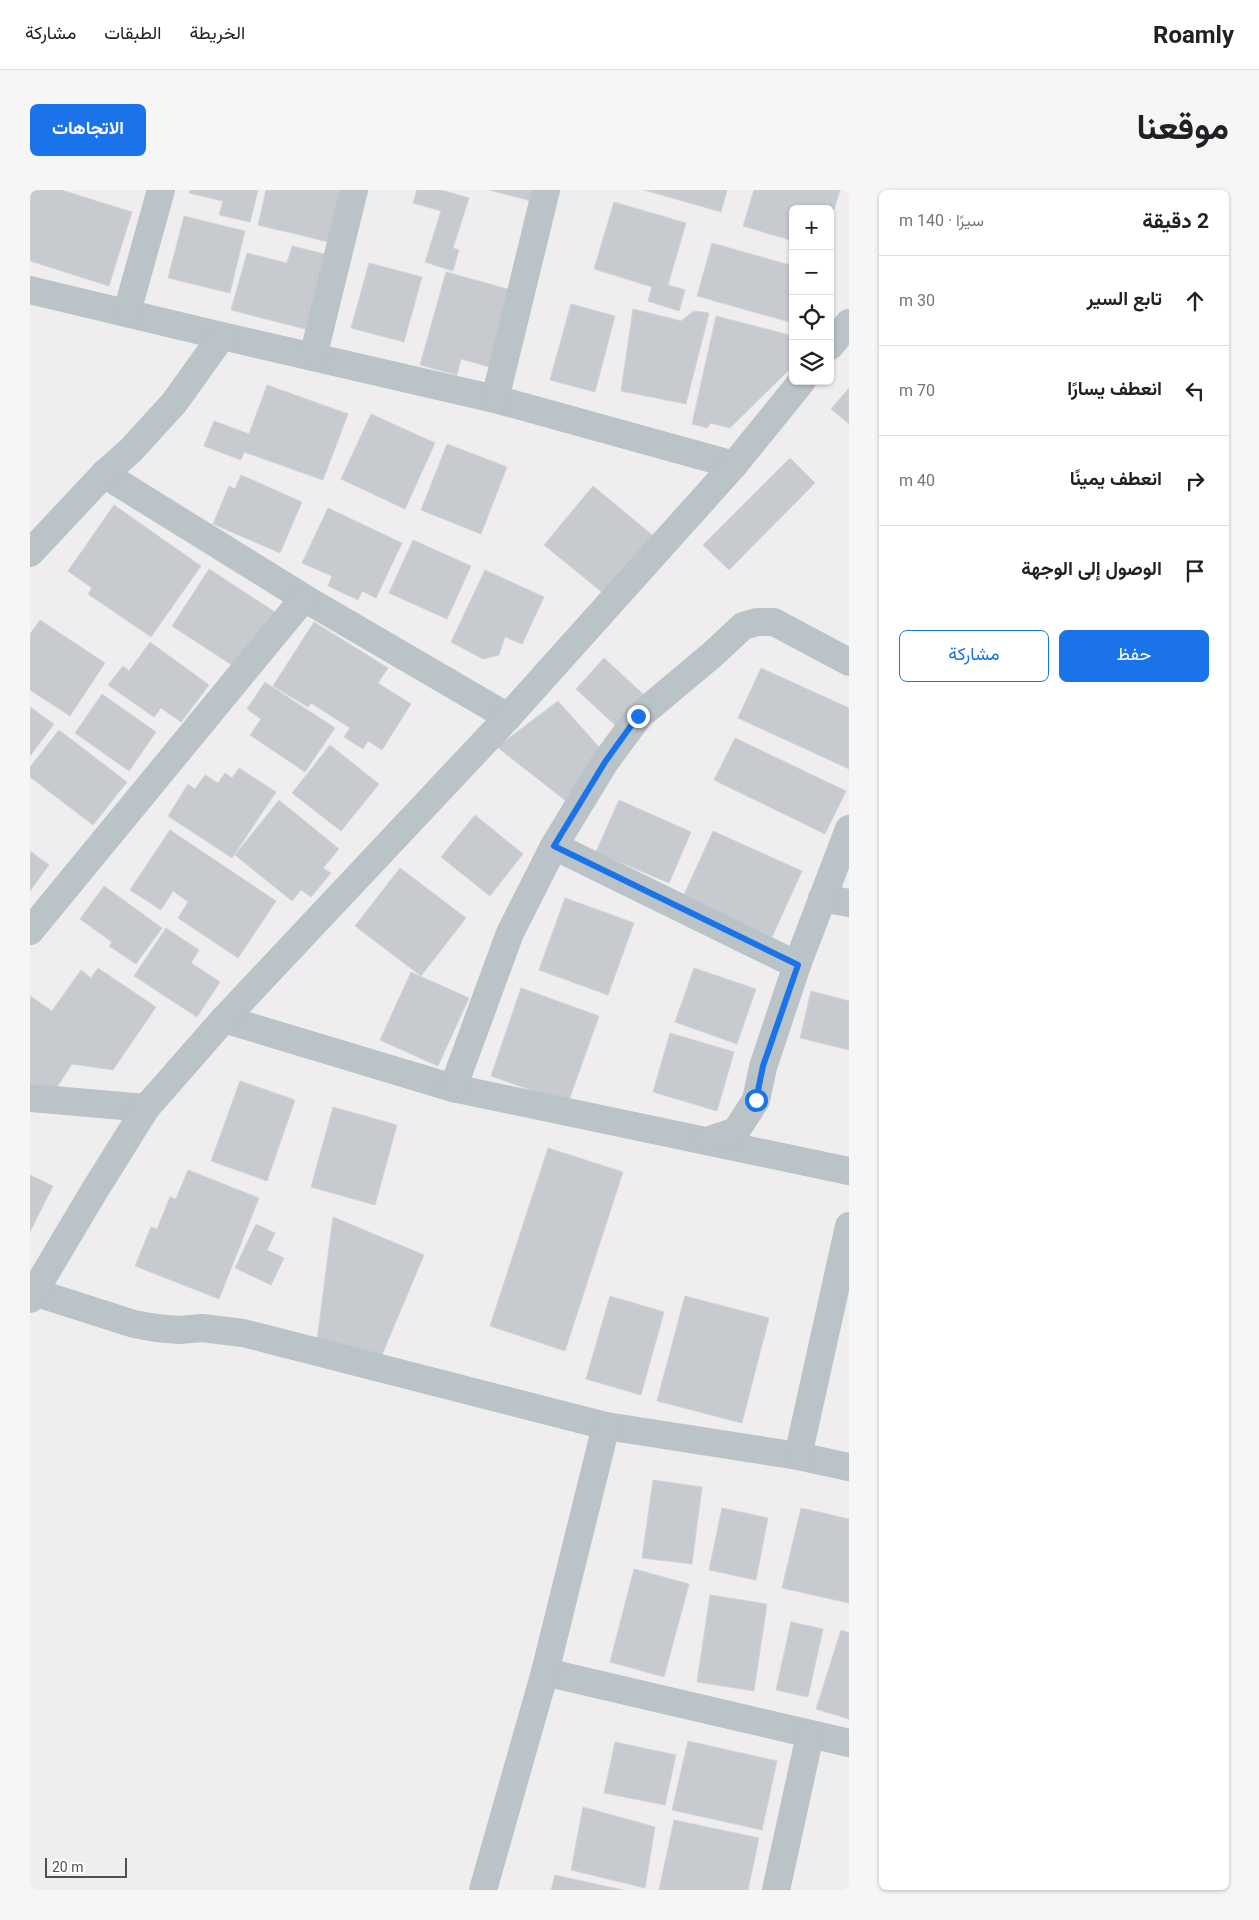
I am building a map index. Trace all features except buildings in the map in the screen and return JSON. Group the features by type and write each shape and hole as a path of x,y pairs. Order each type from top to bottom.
{"street":[{"path":"127,312 161,190"},
{"path":"313,357 354,190"},
{"path":"495,398 546,190"},
{"path":"30,290 495,398 734,465"},
{"path":"834,341 849,323"},
{"path":"30,553 104,474 131,450 174,403 222,336"},
{"path":"799,385 734,465 508,717 224,1019 146,1108 92,1193 32,1295 134,1324 179,1330 202,1328 243,1334 606,1426 798,1456 849,1467"},
{"path":"104,474 304,598 508,717"},
{"path":"30,931 304,598"},
{"path":"453,1088 510,933 554,846 605,762 638,716 713,654 743,626 757,622 774,622 849,662"},
{"path":"707,1141 736,1131 756,1100 763,1066 822,898 849,830"},
{"path":"554,846 798,965"},
{"path":"822,898 849,903"},
{"path":"224,1019 453,1088 849,1170"},
{"path":"30,1098 146,1108"},
{"path":"798,1456 849,1226"},
{"path":"483,1890 546,1672 606,1426"},
{"path":"546,1672 849,1743"},
{"path":"776,1890 810,1734"}],"route":[{"path":"638,716 605,762 554,846 798,965 763,1066 756,1100"}]}
